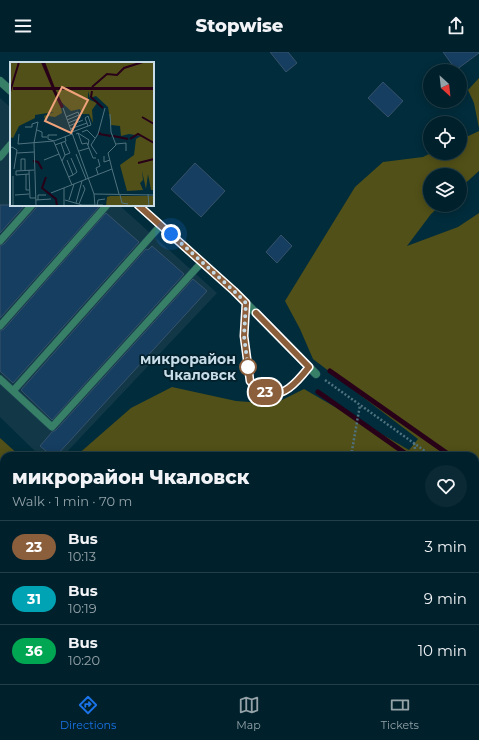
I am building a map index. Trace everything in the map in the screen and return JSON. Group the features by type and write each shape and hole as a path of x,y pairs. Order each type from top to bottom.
{"street":[{"path":"0,81 10,90"},
{"path":"139,206 246,303 316,374"}],"lane":[{"path":"0,157 10,145"},
{"path":"0,241 31,206"},
{"path":"0,326 106,206"},
{"path":"13,391 161,225"},
{"path":"0,379 52,427 202,262"},
{"path":"246,303 244,336 250,381 261,391 274,395 286,390 298,381 309,367"}],"path":[{"path":"316,374 426,452"},
{"path":"351,452 360,405"},
{"path":"414,443 415,452"}],"shaded area":[{"path":"479,78 479,128 474,103 468,90"},
{"path":"0,98 10,107 10,206 120,206 217,293 67,452 36,452 0,417"},
{"path":"479,131 479,171 467,182 467,168 423,168 423,212 433,212 407,246 458,227 479,213 479,452 81,452 131,408 172,387 236,401 274,404 304,389 409,450 418,439 313,359 300,329 285,301 355,187 383,162 423,157 423,160 467,160 467,137"},
{"path":"0,438 16,452 0,452"}],"building":[{"path":"270,52 288,52 297,63 286,72"},
{"path":"443,52 479,52 464,64 452,64"},
{"path":"383,82 403,101 388,117 368,98"},
{"path":"195,163 225,191 201,217 171,189"},
{"path":"0,205 24,206 0,233"},
{"path":"37,206 99,207 0,318 0,246 4,244"},
{"path":"106,213 139,242 13,383 0,371 0,331 4,329"},
{"path":"281,235 292,246 277,263 266,252"},
{"path":"152,246 184,274 52,420 21,390 146,249 148,250"},
{"path":"193,279 207,291 60,452 47,452 40,446 52,432 56,430"}],"waterway":[{"path":"330,371 445,452"},
{"path":"318,392 403,452"}],"bus line":[{"name":"23","path":"139,206 246,303 244,336 250,381 261,391 274,395 286,390 298,381 309,367 256,313"}],"place":[{"name":"микрорайон Чкаловск","path":"248,367"}],"route":[{"path":"171,234 246,303 244,336 248,367"}]}
